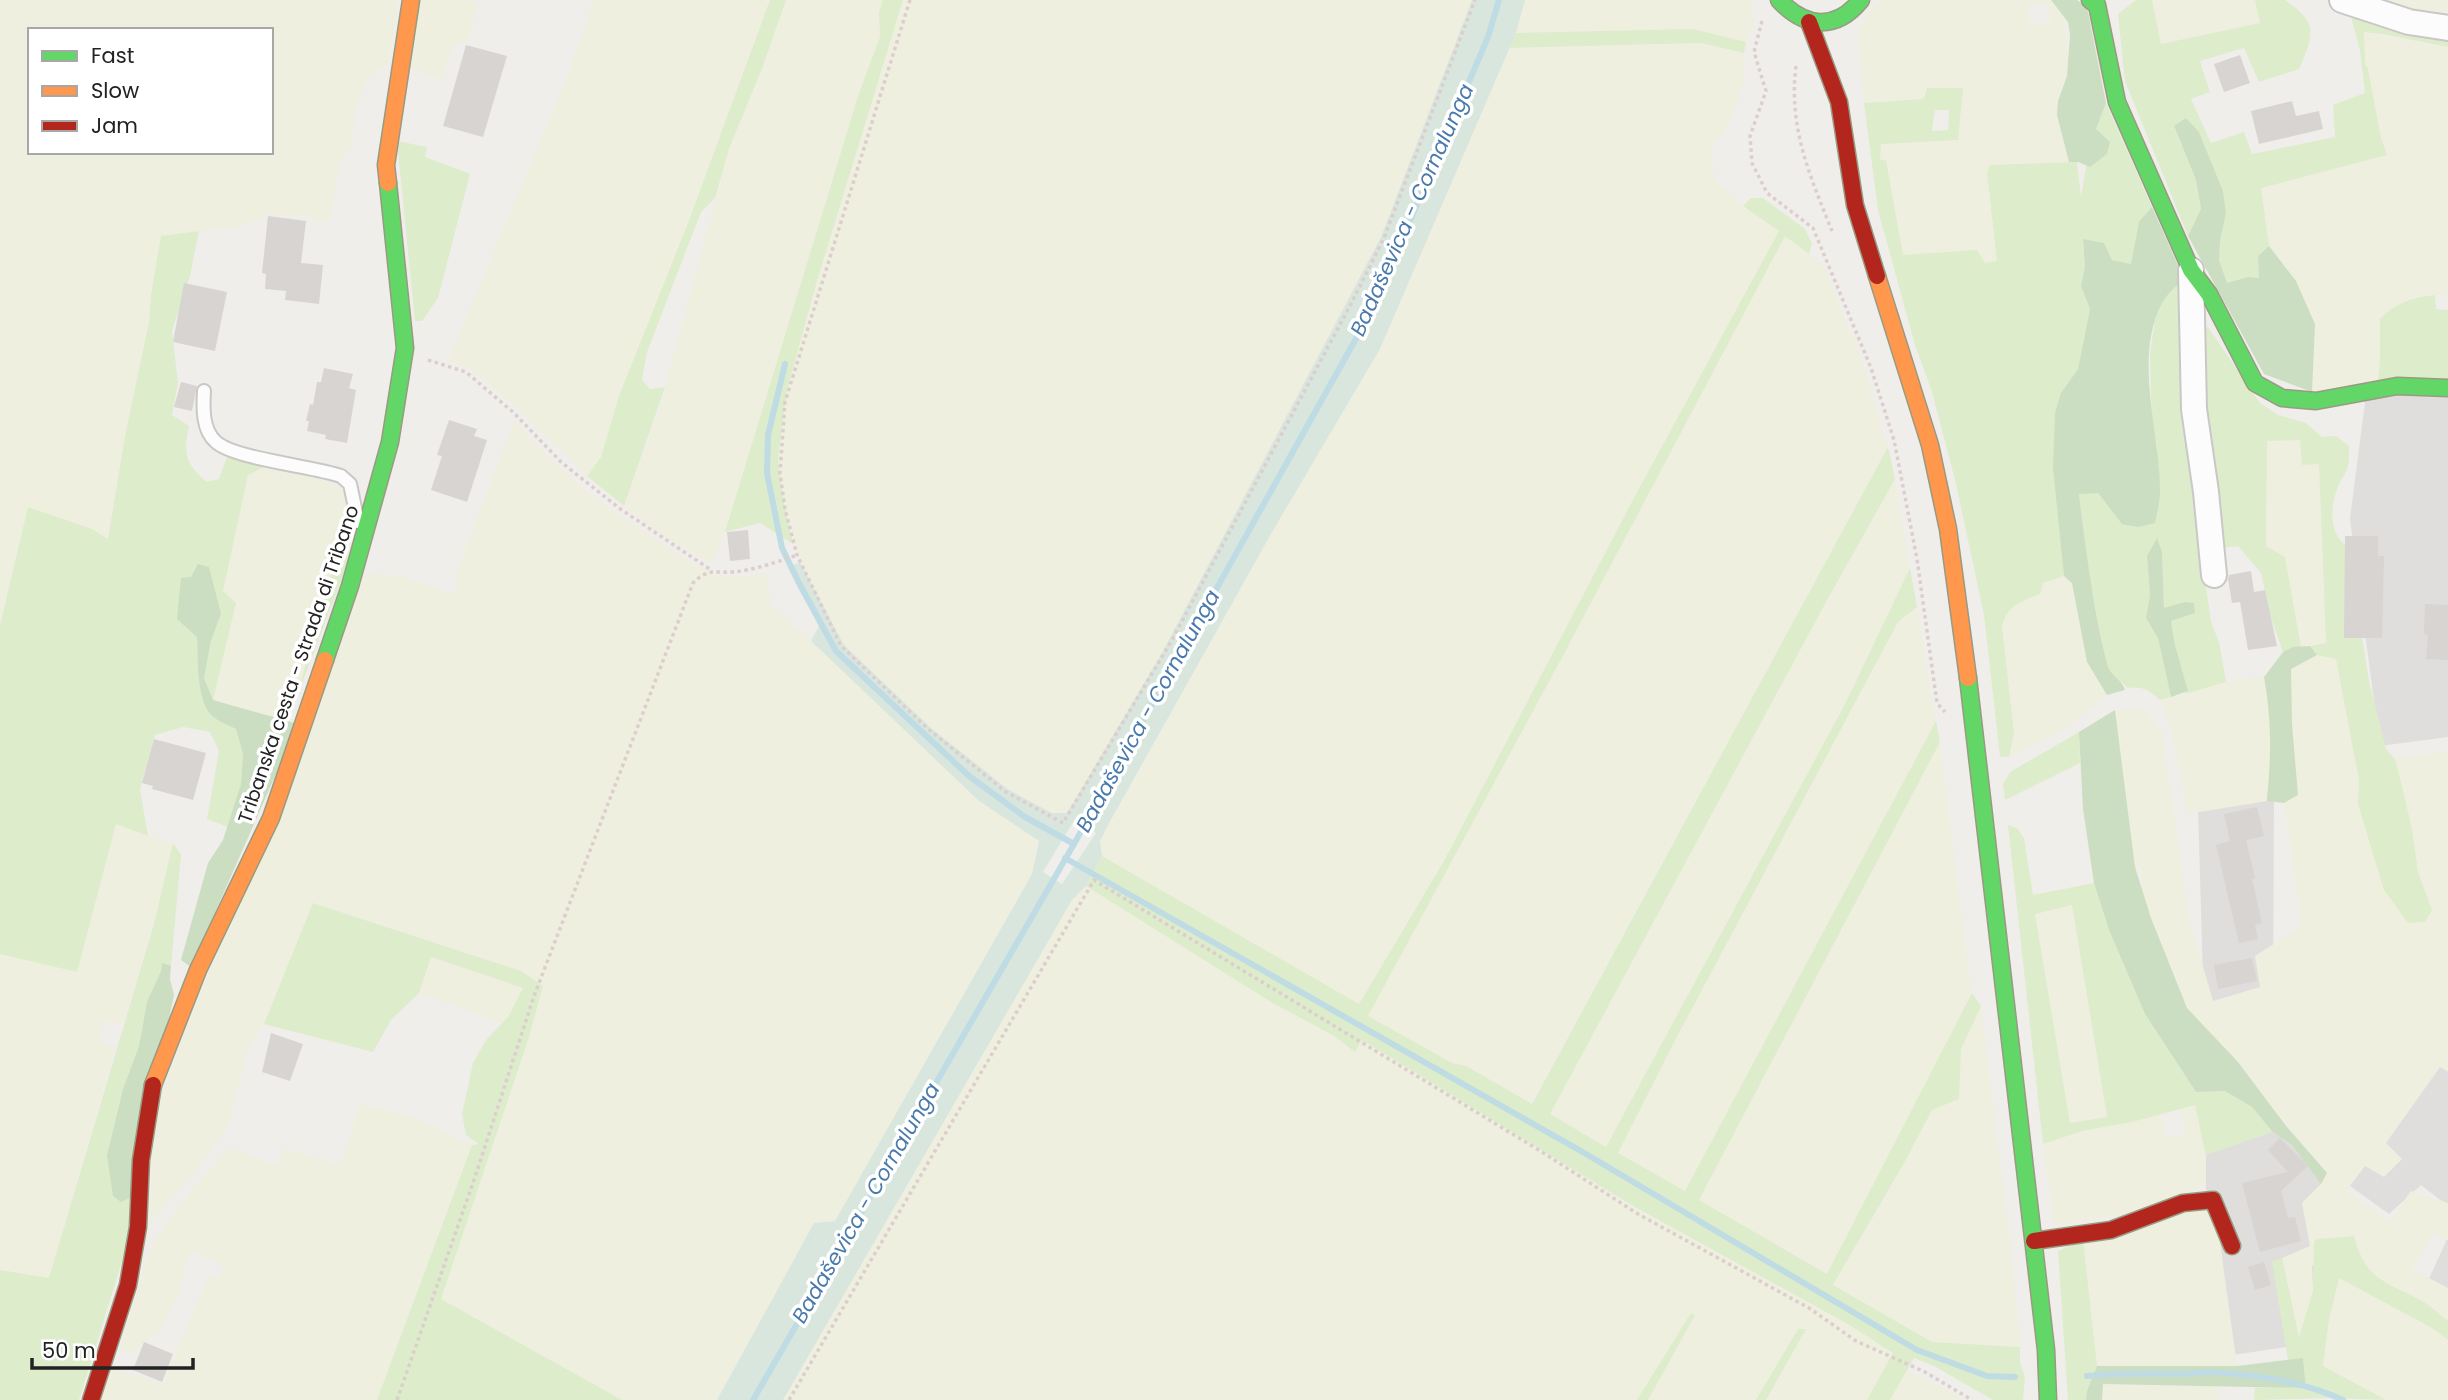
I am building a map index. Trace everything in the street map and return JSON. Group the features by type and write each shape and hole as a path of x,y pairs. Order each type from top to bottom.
{"street":[{"name":"Tribanska cesta - Strada di Tribano","path":"91,1400 128,1285 138,1227 141,1160 153,1083 198,970 271,818 366,534 390,442 405,348 386,166 411,0"},
{"path":"1779,0 1797,17 1822,23 1846,16 1861,0"},
{"path":"2342,0 2409,22 2448,29"},
{"path":"2100,2 2117,102 2191,270 2209,294 2255,383 2282,398 2316,401 2397,386 2448,388"},
{"path":"1843,40 1846,16"},
{"path":"1809,22 1839,102 1855,205 1930,446 1948,529 1980,768 2046,1350 2048,1400"},
{"path":"1839,102 1842,65"},
{"path":"2191,270 2194,410 2214,575"},
{"path":"2034,1241 2111,1230 2183,1203 2213,1200 2232,1246"}],"lane":[{"path":"204,391 204,417 208,432 216,443 234,450 341,476 350,484 357,519 366,534"}],"path":[{"path":"910,0 785,402 780,472 785,509 797,555 841,646 927,728 996,785 1063,823 1172,640 1352,302 1384,238 1475,0"},
{"path":"1770,26 1763,17 1754,52 1766,91 1750,136 1752,163 1767,192 1813,228 1871,368 1894,440 1917,559 1937,703 1950,719"},
{"path":"1798,58 1794,86 1796,128 1837,241"},
{"path":"405,348 429,360 466,372 514,413 561,462 619,508 712,571"},
{"path":"397,1400 534,996 693,583 701,575 712,571 732,572 797,555"},
{"path":"789,1400 1094,880 1542,1152 1638,1214 1808,1308 1856,1341 1925,1372 1972,1400"}],"shaded area":[{"path":"1472,0 1525,0 1516,33 1380,349 1271,534 1107,827 1100,841 1102,856 1086,886 1072,900 783,1400 717,1400 814,1223 835,1221 1032,874 1039,841 979,801 811,641 819,626 788,568 800,562 844,645 932,729 1009,790 1052,813 1067,813 1163,651 1381,237","holes":["1075,819 1096,833 1062,884 1043,872"]},
{"path":"2448,369 2448,737 2380,746 2350,519 2369,371"},
{"path":"2274,792 2273,1000 2204,1013 2198,807"},
{"path":"2448,1060 2448,1206 2421,1185 2389,1214 2336,1176 2300,1345 2233,1355 2198,1140"},
{"path":"2448,1237 2448,1295 2428,1281"}],"green space":[{"path":"0,0 399,0 388,65 371,74 363,89 355,115 352,144 340,161 330,220 319,222 311,216 269,215 241,226 161,236 149,322 125,436 108,540 92,529 28,507 0,625"},
{"path":"420,0 468,0 478,5 468,42 453,44 441,79 409,68"},
{"path":"594,0 770,0 688,223 619,396 601,457 587,476 512,403 468,368 448,361 567,77"},
{"path":"770,0 786,0 729,149 715,198 701,212 647,352 642,380 650,389 665,387 624,506 587,476 601,457 619,396 688,223"},
{"path":"786,0 883,0 879,12 880,37 859,93 725,531 712,563 653,528 624,506 658,413 729,149"},
{"path":"883,0 903,0 817,281 787,390 778,458 793,544 760,523 725,532 859,93 880,37 879,12"},
{"path":"903,0 1472,0 1381,237 1163,651 1067,813 1052,813 1009,790 932,729 844,645 800,562 783,498 778,458 787,389 817,281"},
{"path":"1525,0 1751,0 1755,24 1746,42 1693,29 1516,33"},
{"path":"1881,0 2051,0 2064,18 2067,76 2061,90 2057,115 2069,162 1987,174 1997,261 1985,263 1977,251 1903,255 1887,160 1880,160 1881,144 1958,140 1963,88 1928,88 1924,99 1864,103 1859,31 1870,9","holes":["2047,2 2051,22 2031,26 2027,6"]},
{"path":"2051,0 2077,0 2087,7 2106,103 2096,129 2110,142 2107,154 2090,167 2069,162 2057,115 2058,101 2067,76 2070,35 2068,22"},
{"path":"2136,0 2152,0 2161,44 2260,23 2255,0 2285,0 2304,16 2310,30 2310,38 2299,69 2259,82 2244,48 2200,61 2210,92 2191,99 2211,143 2244,132 2252,154 2335,137 2333,105 2365,93 2360,50 2350,13 2448,34 2448,47 2364,32 2365,64 2387,155 2261,188 2269,246 2258,256 2259,279 2248,277 2227,283 2219,260 2226,213 2223,191 2199,132 2186,118 2174,127 2196,180 2201,210 2188,236 2125,81 2118,14"},
{"path":"2152,0 2255,0 2261,23 2161,44"},
{"path":"2361,0 2448,0 2448,23"},
{"path":"1693,29 1746,42 1744,53 1701,43 1508,48 1516,33"},
{"path":"2364,32 2448,47 2448,294 2413,297 2380,336 2378,384 2312,392 2296,281 2269,246 2260,188 2387,155 2365,64"},
{"path":"1701,43 1744,53 1744,84 1725,132 1713,143 1711,161 1715,179 1743,206 1780,230 1635,496 1444,861 1359,1004 1102,856 1100,841 1271,534 1380,349 1508,48"},
{"path":"1927,88 1963,88 1958,140 1881,144 1880,160 1886,160 1903,255 1977,250 1985,263 1997,261 1987,173 1990,165 2077,162 2081,198 2086,166 2090,167 2107,154 2110,142 2096,129 2106,103 2152,207 2131,264 2112,260 2104,243 2083,240 2085,266 2081,286 2090,309 2078,369 2061,393 2061,535 2064,576 2043,583 2040,594 2016,605 2004,620 2002,627 2014,733 2009,757 2000,757 1984,615 1956,484 1932,392 1915,345 1878,210 1864,103 1924,99","holes":["1935,110 1949,110 1948,130 1932,131"]},
{"path":"2186,118 2199,132 2223,191 2226,213 2219,260 2227,283 2248,277 2259,278 2258,256 2269,246 2296,281 2315,324 2312,392 2264,374 2188,236 2201,209 2196,180 2174,126"},
{"path":"397,141 427,147 425,157 470,174 438,298 422,321 415,321"},
{"path":"1751,198 1763,198 1805,229 1812,244 1809,254 1785,236 1368,1016 1452,1063 1466,1066 1532,1104 1888,447 1895,479 1550,1114 1606,1147 1846,702 1910,568 1917,607 1898,622 1618,1153 1685,1191 1936,721 1940,742 1699,1200 1827,1274 1972,993 1981,1006 1961,1049 1959,1099 1932,1110 1833,1285 1932,1342 2020,1347 2020,1362 2025,1377 2023,1400 1993,1400 1934,1366 1914,1358 1890,1400 1867,1400 1893,1353 1848,1324 1633,1206 1362,1040 1355,1052 1334,1036 1271,1002 1086,886 1102,856 1359,1004 1444,861 1635,496 1779,231 1743,206"},
{"path":"2152,207 2184,279 2162,303 2149,348 2150,396 2160,491 2155,523 2138,527 2122,524 2098,493 2079,494 2102,643 2110,671 2125,690 2107,695 2087,662 2072,583 2064,576 2053,467 2055,413 2061,393 2078,369 2090,309 2081,286 2085,266 2083,239 2104,243 2112,260 2131,264 2139,222"},
{"path":"199,231 190,276 172,331 178,383 172,415 189,426 186,451 194,469 207,482 219,479 227,457 266,466 248,475 223,591 236,603 213,700 204,678 211,641 221,614 197,637 203,699 211,715 236,729 243,754 241,784 228,827 207,819 219,751 210,732 183,727 155,735 140,789 148,836 116,824 77,972 0,954 0,625 28,507 92,529 108,539 125,436 149,322 161,236"},
{"path":"1785,235 1825,267 1856,341 1888,447 1531,1104 1466,1066 1452,1063 1367,1016 1566,650"},
{"path":"2184,279 2206,557 2206,587 2211,621 2220,646 2226,682 2185,694 2188,691 2171,621 2195,613 2194,604 2185,602 2164,609 2162,552 2147,556 2150,595 2146,618 2158,638 2171,697 2160,700 2146,690 2128,688 2107,669 2089,575 2079,493 2098,493 2122,524 2157,461 2157,444 2152,428 2150,354 2155,320 2163,300"},
{"path":"2435,295 2436,309 2448,310 2448,381 2378,384 2380,319 2405,302"},
{"path":"2208,327 2260,403 2278,415 2306,423 2322,437 2336,436 2349,446 2349,464 2338,486 2332,513 2334,529 2348,547 2369,681 2386,749 2395,759 2412,829 2418,872 2432,910 2425,922 2408,923 2384,890 2358,804 2359,780 2336,659 2317,655 2310,646 2326,643 2319,464 2302,465 2300,440 2267,441 2266,546 2285,557 2301,647 2293,647 2283,652 2270,615 2261,573 2238,546 2222,548 2213,489 2199,328"},
{"path":"515,419 539,448 591,495 683,557 718,576 744,577 765,573 772,607 979,801 1039,841 1032,874 835,1221 814,1224 717,1400 622,1400 441,1299 543,986 521,971 314,903 264,1024 250,1045 228,1126 193,1174 150,1223 154,1112 365,573 399,576 458,595 456,574"},
{"path":"2267,440 2301,440 2319,463 2326,644 2301,647 2297,617 2266,546"},
{"path":"266,466 325,480 346,489 350,505 289,721 213,700 236,604 223,591 248,475"},
{"path":"1895,479 1910,568 1846,702 1606,1147 1550,1114"},
{"path":"350,505 347,565 296,699"},
{"path":"2157,538 2162,552 2164,608 2185,602 2194,603 2195,613 2171,621 2188,691 2171,697 2158,638 2146,618 2150,595 2147,556"},
{"path":"198,564 209,567 221,614 211,641 204,678 213,700 298,724 191,967 181,960 208,863 223,840 241,784 243,754 236,729 213,717 206,708 199,678 197,637 177,619 181,578 191,577"},
{"path":"2064,576 2072,583 2087,662 2107,695 2067,727 2009,757 2014,733 2002,627 2004,617 2013,606 2042,583"},
{"path":"1917,607 1936,721 1685,1192 1617,1153 1898,622"},
{"path":"2310,646 2317,655 2291,669 2298,795 2284,803 2267,801 2270,739 2264,677 2283,652 2293,647"},
{"path":"2317,655 2336,659 2359,780 2358,805 2432,910 2418,872 2412,829 2395,759 2448,751 2448,1072 2440,1067 2386,1143 2402,1159 2384,1177 2365,1166 2346,1191 2390,1221 2411,1191 2448,1203 2448,1240 2433,1234 2412,1269 2448,1288 2448,1321 2427,1304 2384,1283 2360,1256 2312,1266 2313,1291 2299,1339 2282,1258 2310,1246 2302,1203 2321,1184 2327,1173 2286,1126 2238,1062 2187,1008 2151,918 2142,890 2140,866 2135,867 2115,710 2143,708 2162,732 2190,922 2213,1001 2260,987 2255,956 2302,926 2284,803 2298,795 2291,668"},
{"path":"2264,677 2270,713 2271,744 2267,801 2187,814 2173,738 2160,700 2233,680"},
{"path":"2115,710 2135,867 2151,918 2187,1008 2238,1062 2286,1126 2327,1173 2321,1184 2292,1145 2273,1132 2252,1107 2225,1091 2196,1092 2145,1014 2109,930 2094,883 2083,809 2079,732"},
{"path":"2079,732 2080,763 2005,800 2003,784 2010,772"},
{"path":"1940,742 1972,993 1827,1274 1699,1200"},
{"path":"116,823 173,843 154,924 123,1024 105,1021 99,1043 116,1047 49,1278 6,1272 0,1270 0,954 77,972"},
{"path":"2008,825 2017,828 2024,838 2033,895 2094,883 2109,930 2145,1014 2196,1092 2225,1091 2252,1107 2273,1132 2206,1155 2195,1105 2136,1121 2082,1131 2043,1144","holes":["2072,905 2107,1117 2070,1123 2035,914"]},
{"path":"173,843 181,855 171,966 162,964 147,1002 139,1046 123,1089 107,1155 131,1197 131,1232 79,1400 0,1400 0,1270 49,1278 154,924"},
{"path":"1086,886 1271,1002 1355,1051 1361,1040 1632,1206 1848,1324 1894,1354 1867,1400 1766,1400 1806,1330 1798,1329 1756,1400 1648,1400 1695,1315 1691,1313 1637,1400 783,1400 1072,900"},
{"path":"313,903 521,971 543,986 528,1040 441,1299 622,1400 377,1400 472,1145 479,1144 466,1135 462,1114 473,1063 486,1040 508,1017 523,988 431,957 419,993 391,1020 373,1052 264,1024"},
{"path":"2072,905 2107,1117 2070,1123 2034,913"},
{"path":"430,957 523,987 508,1017 502,1023 419,993"},
{"path":"162,963 171,966 170,979 174,995 131,1197 121,1202 113,1196 107,1155 123,1089 139,1046 147,1002"},
{"path":"1981,1006 2012,1256 2020,1347 1932,1342 1833,1285 1932,1110 1959,1099 1961,1049"},
{"path":"361,1103 420,1120 472,1145 377,1400 101,1400 112,1368 163,1384 209,1275 218,1279 224,1265 191,1251 179,1295 158,1333 134,1352 119,1352 147,1259 157,1236 197,1184 230,1148 278,1166 284,1148 340,1165"},
{"path":"2195,1104 2206,1155 2206,1185 2130,1213 2054,1225 2043,1144 2082,1131 2161,1114 2167,1138 2185,1136 2180,1110"},
{"path":"2201,1201 2217,1221 2237,1366 2097,1366 2083,1240"},
{"path":"2354,1236 2359,1252 2373,1273 2427,1304 2448,1321 2448,1340 2432,1328 2339,1278 2329,1320 2323,1366 2386,1400 2254,1400 2255,1388 2306,1387 2303,1358 2288,1360 2272,1262 2282,1258 2299,1338 2313,1291 2314,1242 2317,1239"},
{"path":"2083,1240 2097,1366 2086,1400 2068,1400 2058,1251"},
{"path":"2339,1278 2432,1328 2448,1340 2448,1400 2386,1400 2323,1366 2329,1320"},
{"path":"1691,1313 1695,1315 1648,1400 1637,1400"},
{"path":"1798,1329 1806,1329 1766,1400 1756,1400"},
{"path":"2303,1358 2306,1388 2103,1384 2102,1400 2086,1400 2097,1366 2237,1366"},
{"path":"1907,1371 1955,1393 1963,1400 1890,1400"},
{"path":"2103,1384 2220,1386 2220,1400 2102,1400"}],"building":[{"path":"466,45 507,56 483,137 443,126"},
{"path":"2240,55 2250,83 2224,92 2214,64"},
{"path":"2292,101 2296,116 2319,111 2323,129 2259,144 2251,111"},
{"path":"268,216 306,221 301,263 323,265 319,304 285,300 286,291 265,289 266,274 262,273"},
{"path":"184,283 227,292 215,351 173,342"},
{"path":"324,368 353,374 349,388 356,390 347,443 325,439 326,435 307,431 310,404 313,405 317,382 321,382"},
{"path":"181,382 197,386 192,411 174,407"},
{"path":"449,420 477,429 474,436 487,440 467,502 431,490 442,456 437,455"},
{"path":"748,530 750,559 730,561 727,532"},
{"path":"2345,536 2378,536 2378,556 2384,556 2382,638 2344,638"},
{"path":"2251,571 2254,592 2265,590 2277,646 2248,650 2240,602 2232,603 2228,579 2229,575"},
{"path":"2425,604 2448,605 2448,660 2426,659 2428,635 2424,634"},
{"path":"154,739 206,753 193,800 152,789 153,786 142,783"},
{"path":"2257,807 2264,836 2246,840 2262,923 2255,925 2258,939 2239,943 2216,845 2230,841 2224,814"},
{"path":"2252,958 2257,981 2218,989 2214,965"},
{"path":"271,1033 303,1044 290,1081 262,1072"},
{"path":"2280,1138 2308,1166 2281,1191 2288,1218 2295,1217 2301,1241 2260,1252 2242,1183 2288,1172 2268,1150"},
{"path":"2264,1262 2271,1285 2255,1290 2248,1267"},
{"path":"144,1342 173,1354 162,1382 133,1370"}],"waterway":[{"name":"Badaševica - Cornalunga","path":"753,1400 1074,844 1372,310 1488,37 1499,0"},
{"path":"785,364 768,435 767,473 782,548 836,651 969,776 1025,817 1074,844"},
{"path":"1065,858 1586,1154 1917,1350 1987,1376 2015,1377"},
{"path":"2087,1376 2228,1373 2295,1384 2343,1400"}],"traffic: fast":[{"path":"1779,0 1799,16 1820,22 1841,17 1861,0"},
{"path":"2090,0 2097,5 2117,102 2191,270 2209,294 2255,383 2282,398 2316,401 2397,386 2448,388"},
{"path":"325,660 350,586 390,442 405,348 388,183"},
{"path":"1968,678 2046,1350 2048,1400"}],"traffic: slow":[{"path":"388,183 386,165 411,0"},
{"path":"1877,276 1930,445 1948,529 1968,678"},
{"path":"153,1085 198,970 271,818 325,660"}],"traffic: jam":[{"path":"1809,22 1839,102 1855,205 1877,276"},
{"path":"91,1400 128,1285 138,1227 141,1160 153,1085"},
{"path":"2034,1241 2111,1230 2183,1203 2213,1200 2232,1246"}]}
